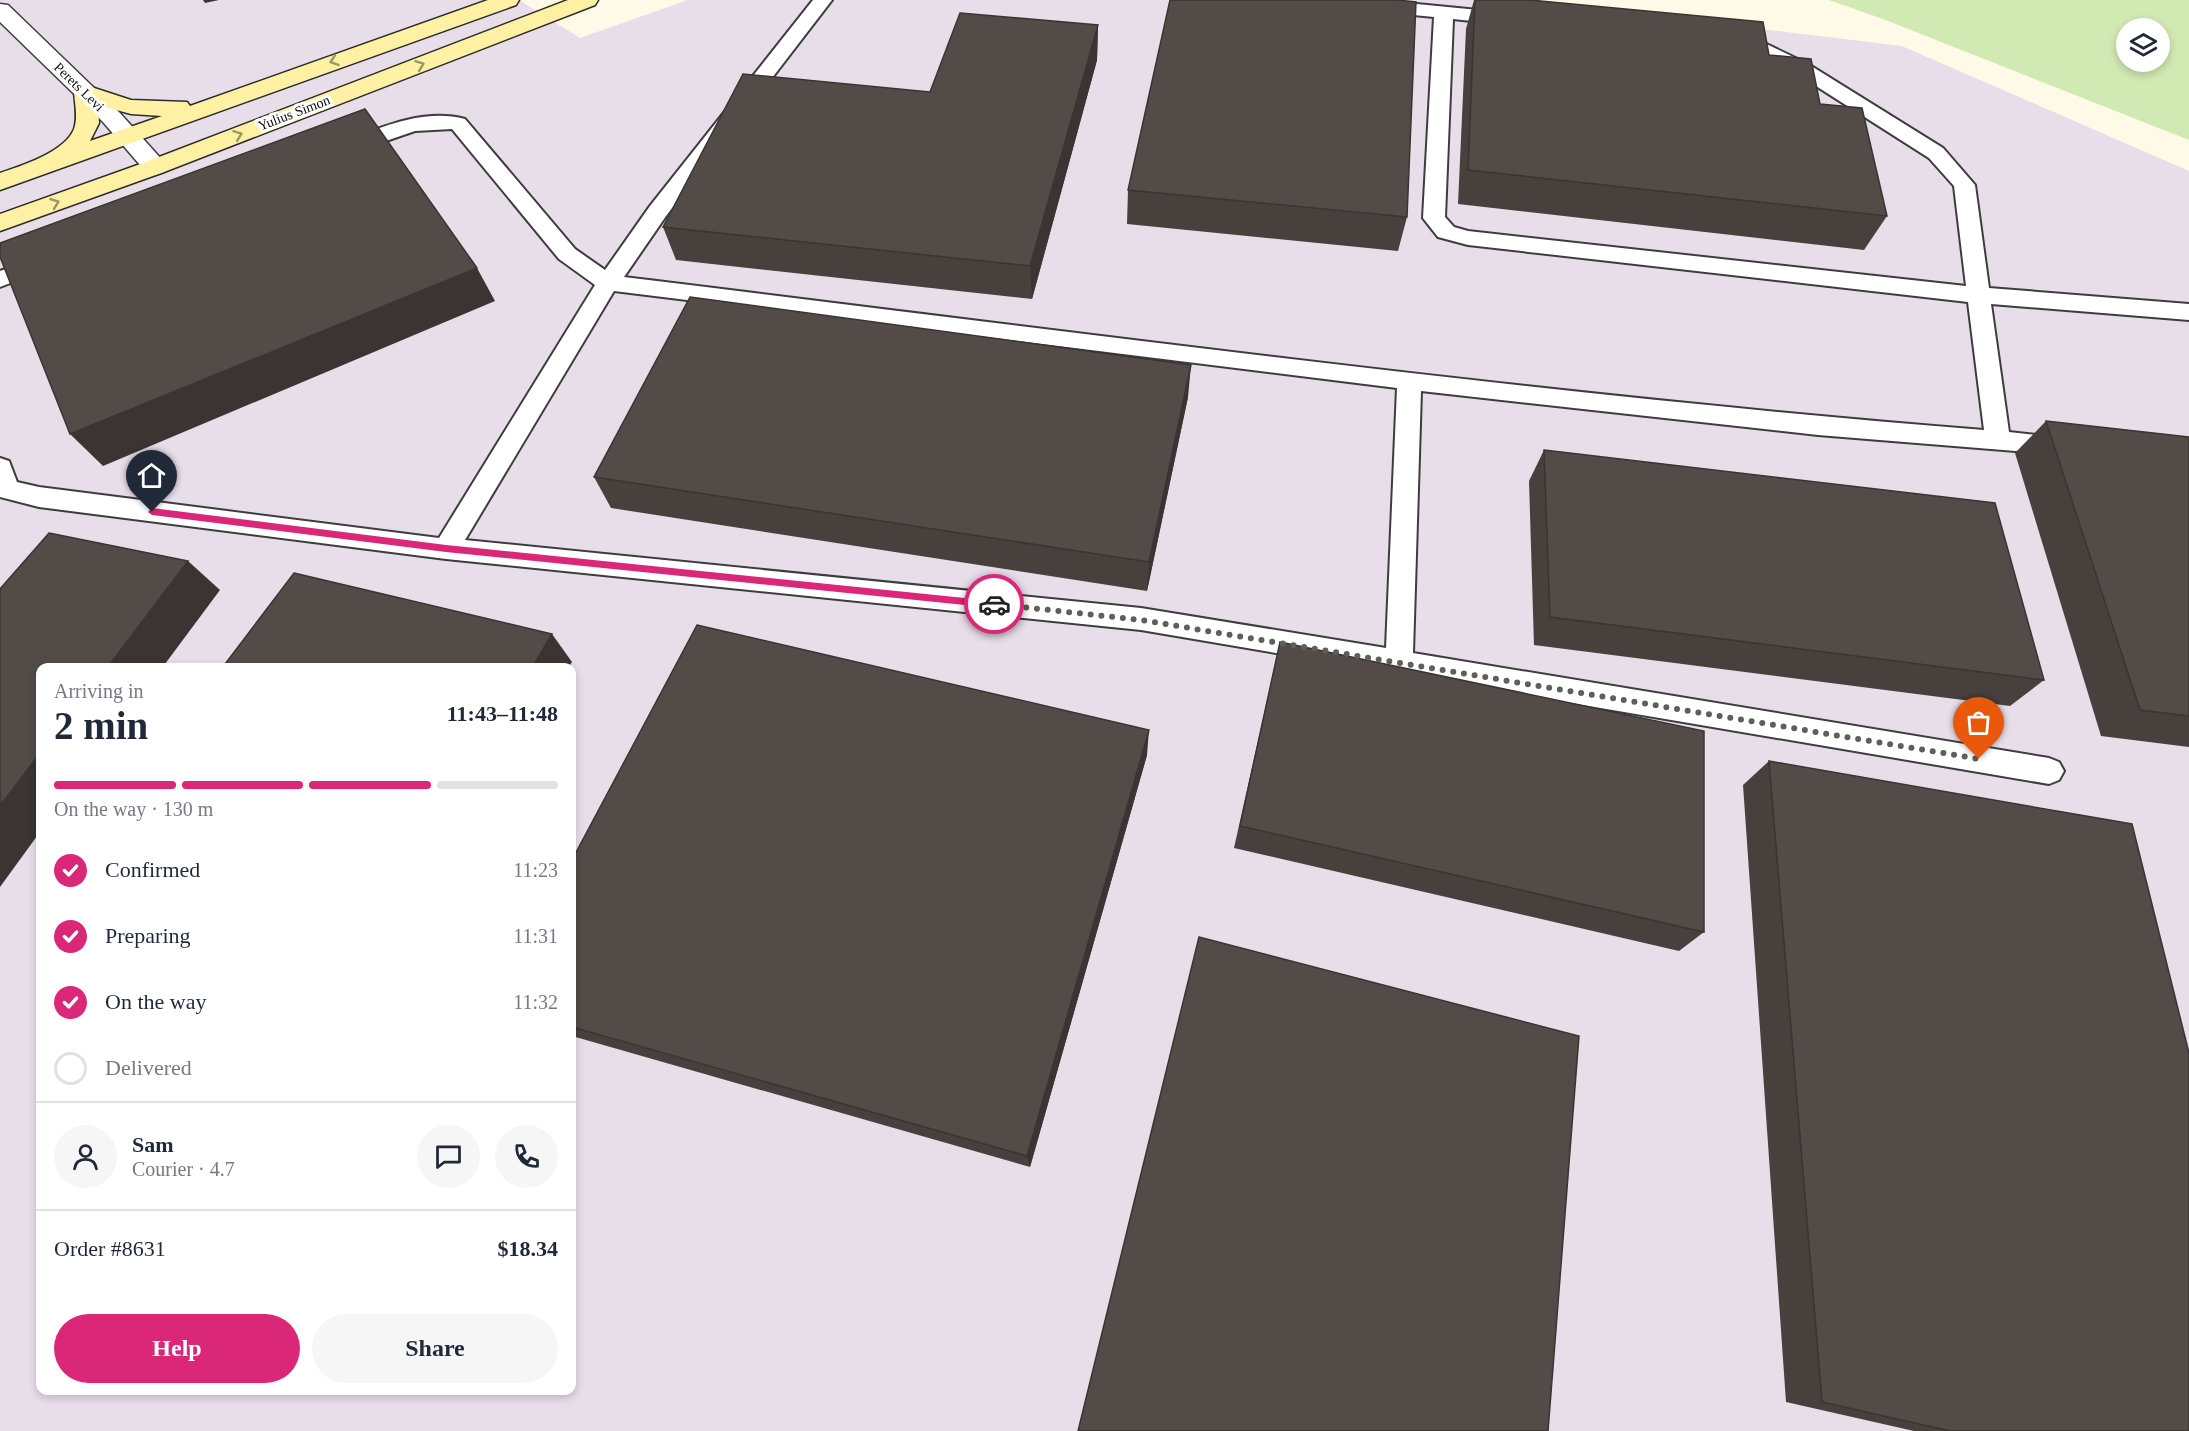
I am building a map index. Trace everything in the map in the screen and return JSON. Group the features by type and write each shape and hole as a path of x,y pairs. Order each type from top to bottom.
{"street":[{"path":"0,182 240,94 508,0"},
{"name":"Yulius Simon","path":"0,223 155,167 587,0"},
{"name":"Perets Levi","path":"0,10 128,135 155,167"},
{"path":"85,92 115,105 154,110 240,94"},
{"path":"40,168 84,136 89,125 85,92"}],"lane":[{"path":"446,549 608,283 658,211 821,0"},
{"path":"1320,0 1526,21"},
{"path":"1444,13 1434,218 1446,232 1468,238 1979,295 2189,312"},
{"path":"1716,41 1751,44 1801,68 1936,153 1964,185 1998,440"},
{"path":"324,157 414,123 436,120 458,123 567,255 608,283 1409,381 1818,426 2091,449"},
{"path":"0,279 66,254"},
{"path":"1399,662 1409,381"},
{"path":"0,468 7,489 39,497 446,549 1141,620 2049,771"}],"shaded area":[{"path":"0,0 519,0 580,38 688,0 1519,0 1902,46 2189,171 2189,1431 0,1431"}],"green space":[{"path":"1829,0 2189,0 2189,140 1883,19"}],"building":[{"path":"1170,0 1397,0 1416,2 1407,217 1128,190"},
{"path":"1475,0 1530,0 1763,22 1769,55 1811,59 1820,104 1862,108 1887,216 1468,170"},
{"path":"960,13 1098,25 1030,266 663,227 743,74 930,92"},
{"path":"365,109 477,268 70,434 0,257 0,243"},
{"path":"690,297 1191,365 1149,562 594,477"},
{"path":"2046,421 2189,437 2189,716 2140,710"},
{"path":"1544,450 1995,503 2044,680 1550,617"},
{"path":"49,533 188,561 111,663 36,663 36,758 0,806 0,589"},
{"path":"294,573 552,634 535,663 226,663"},
{"path":"697,625 1149,730 1027,1156 576,1028 576,852"},
{"path":"1280,642 1704,731 1704,932 1240,826"},
{"path":"1769,761 2132,824 2189,1053 2189,1431 1950,1431 1822,1402"},
{"path":"1199,937 1579,1036 1548,1431 1078,1431"}],"way so far":[{"path":"994,604 1141,620 1979,759"}],"route":[{"path":"152,512 446,549 994,604"}]}
